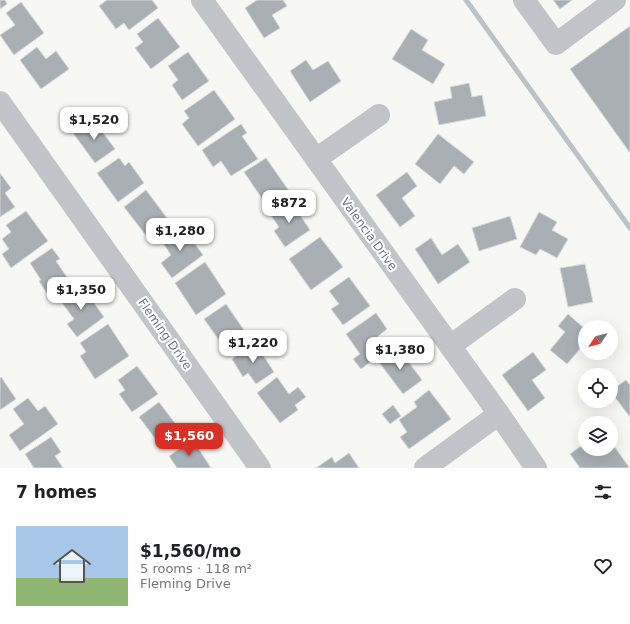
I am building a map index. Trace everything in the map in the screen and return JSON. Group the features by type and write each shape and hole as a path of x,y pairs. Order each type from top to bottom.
{"street":[{"name":"Valencia Drive","path":"202,0 499,414 536,468"},
{"path":"524,0 556,44 615,0"},
{"name":"Fleming Drive","path":"0,102 260,468"},
{"path":"316,159 379,115"},
{"path":"450,346 515,299"},
{"path":"425,468 499,414"}],"building":[{"path":"0,0 5,0 7,4 0,9"},
{"path":"107,0 152,0 158,8 129,30 124,23 116,29 99,6"},
{"path":"257,0 283,0 287,6 272,15 280,28 264,38 245,8"},
{"path":"553,0 572,0 560,9"},
{"path":"21,2 44,33 14,55 0,35 15,25 6,13"},
{"path":"158,18 180,47 151,69 135,48 143,42 137,34"},
{"path":"630,26 630,153 570,69"},
{"path":"411,29 428,40 422,50 445,64 433,84 392,59"},
{"path":"37,47 46,59 56,51 69,69 41,89 20,60"},
{"path":"188,52 209,81 182,100 172,85 178,80 168,66"},
{"path":"306,60 313,70 328,61 341,81 310,102 290,71"},
{"path":"469,83 472,97 482,95 486,116 439,125 434,102 452,98 450,87"},
{"path":"214,90 235,119 198,146 182,124 189,118 184,111"},
{"path":"93,119 115,149 95,163 73,133"},
{"path":"241,124 247,133 242,136 258,159 231,176 221,161 213,167 202,150"},
{"path":"438,134 474,162 464,174 454,166 440,184 415,164"},
{"path":"119,158 125,166 129,162 144,183 118,202 97,173"},
{"path":"266,158 289,191 267,206 244,172"},
{"path":"407,172 417,186 402,198 415,216 400,227 376,195"},
{"path":"0,173 11,188 5,193 15,207 0,217"},
{"path":"146,190 170,222 148,238 124,207"},
{"path":"290,200 310,230 285,247 274,231 279,227 270,214"},
{"path":"26,211 48,241 11,268 2,254 9,249 2,239 11,232 6,225"},
{"path":"539,212 557,222 552,230 568,239 557,258 540,249 536,255 520,247"},
{"path":"510,216 517,239 479,251 472,228"},
{"path":"181,225 203,255 172,278 161,263 171,255 161,240"},
{"path":"320,237 343,267 311,290 289,259"},
{"path":"431,238 442,255 458,244 470,262 438,284 415,249"},
{"path":"52,248 60,259 56,261 71,283 50,298 30,263"},
{"path":"205,262 226,294 196,315 175,283"},
{"path":"585,264 593,302 568,307 560,268"},
{"path":"349,277 370,306 343,325 331,309 339,304 329,291"},
{"path":"81,285 104,317 77,337 67,324 74,319 60,300"},
{"path":"226,304 248,336 226,350 204,319"},
{"path":"376,313 387,329 376,338 385,351 361,369 353,359 360,354 346,334"},
{"path":"568,314 578,323 578,351 567,364 550,350 565,332 558,326"},
{"path":"108,324 129,356 95,379 80,356 86,352 80,343"},
{"path":"255,343 274,372 256,384 248,373 243,377 232,359"},
{"path":"398,348 422,380 403,394 379,362"},
{"path":"533,352 546,370 532,380 545,398 528,411 502,375"},
{"path":"137,366 158,394 132,412 119,394 125,390 118,380"},
{"path":"1,377 16,399 0,410 0,378"},
{"path":"277,377 289,394 298,387 306,397 295,405 298,410 280,423 257,393"},
{"path":"626,380 630,385 630,417 618,401 618,386"},
{"path":"429,390 451,419 409,449 400,437 407,432 399,420 417,407 414,402"},
{"path":"28,398 38,411 45,406 58,424 20,451 9,435 24,424 13,409"},
{"path":"159,402 183,434 163,449 139,417"},
{"path":"393,405 401,416 390,424 382,414"},
{"path":"51,437 61,452 55,456 63,468 34,468 25,454"},
{"path":"193,440 211,468 177,468 169,456"},
{"path":"578,448 578,456 618,456 618,452 629,467 580,468 570,454"},
{"path":"349,453 359,468 316,468 332,457 335,463"}],"waterway":[{"path":"466,0 630,228"}]}
